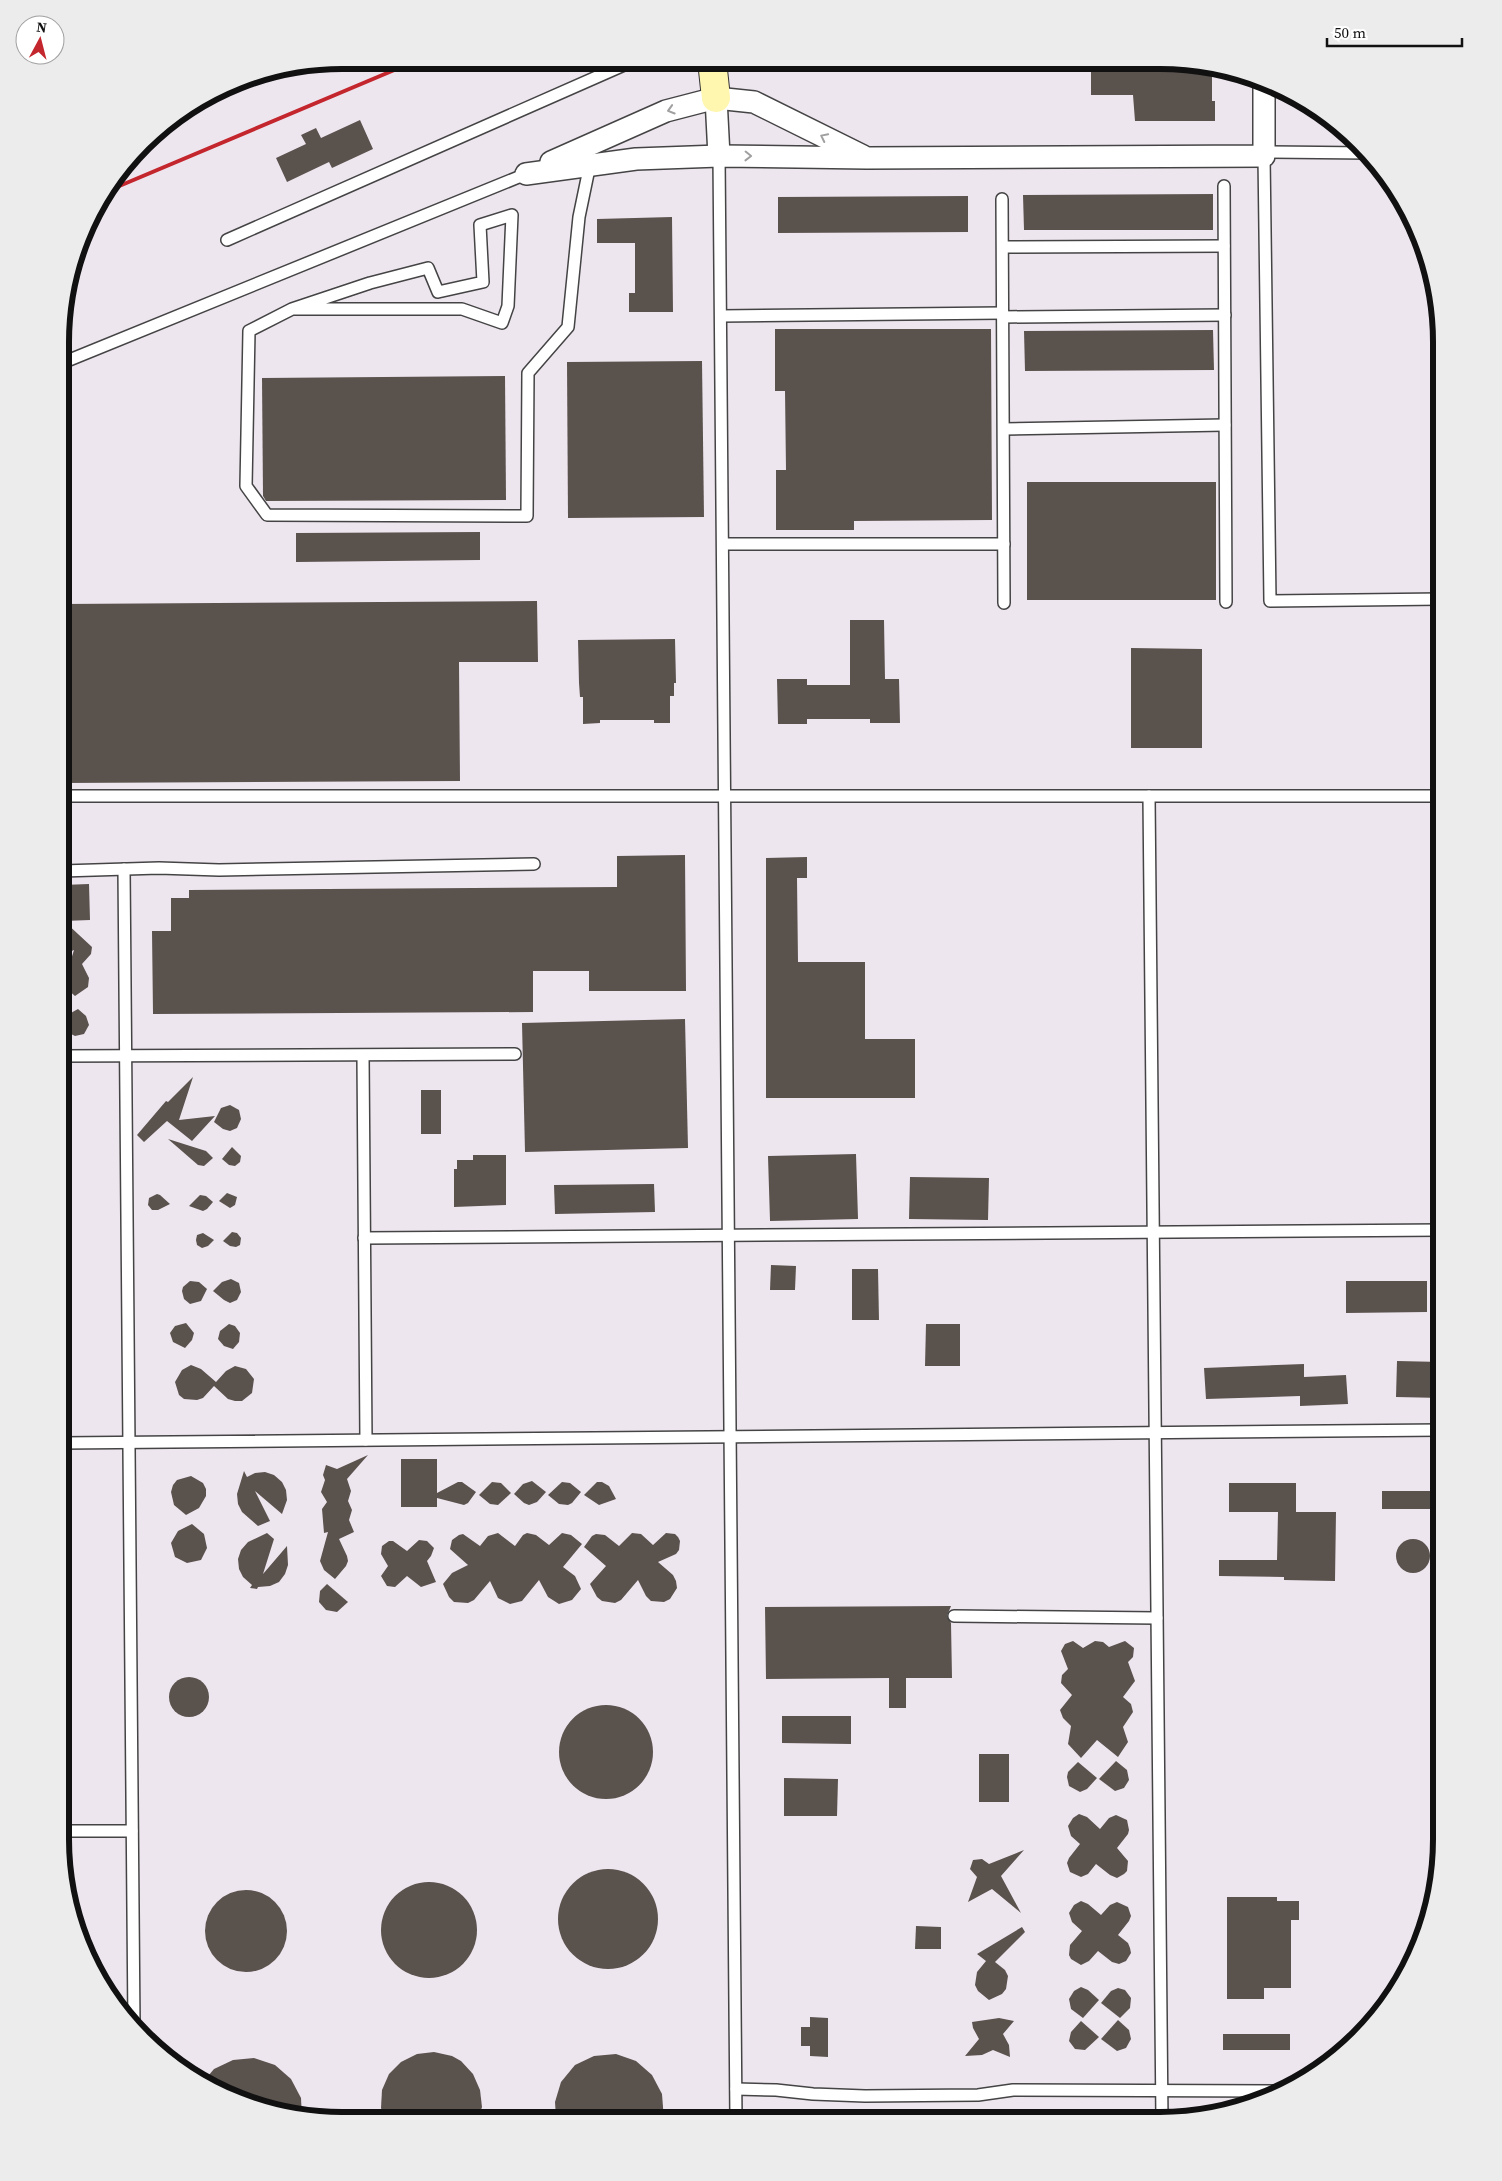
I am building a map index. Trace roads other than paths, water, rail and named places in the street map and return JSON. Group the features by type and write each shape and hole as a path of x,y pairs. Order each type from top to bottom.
{"main road":[{"path":"713,69 716,98"}],"street":[{"path":"526,174 636,159 719,156 867,158 1264,154 1264,90"},
{"path":"716,98 719,156"},
{"path":"526,174 666,111 716,98 754,102 867,158"},
{"path":"632,126 630,145 636,159"},
{"path":"590,164 601,140"}],"lane":[{"path":"227,240 616,69"},
{"path":"1357,153 1264,154 1270,601 1433,599"},
{"path":"719,156 736,2112"},
{"path":"292,309 462,309 502,323 508,306 512,215 480,225 484,282 438,292 428,268 370,282 292,309 249,330 246,486 266,515 527,516 528,373 568,327 579,217 590,164"},
{"path":"69,360 526,174"},
{"path":"1224,186 1226,602"},
{"path":"1002,199 1004,603"},
{"path":"1003,247 1224,246"},
{"path":"721,316 1225,315"},
{"path":"1004,429 1226,425"},
{"path":"723,544 1004,544"},
{"path":"69,796 1433,796"},
{"path":"1149,796 1162,2112"},
{"path":"69,871 534,864"},
{"path":"124,869 132,1831 128,2009"},
{"path":"69,1056 515,1054"},
{"path":"363,1056 366,1440"},
{"path":"364,1238 1433,1230"},
{"path":"69,1443 1433,1430"},
{"path":"954,1616 1157,1618"},
{"path":"69,1832 132,1831"},
{"path":"736,2089 866,2096 978,2095 1013,2090 1267,2090"}],"railway":[{"path":"117,187 397,69"}]}
